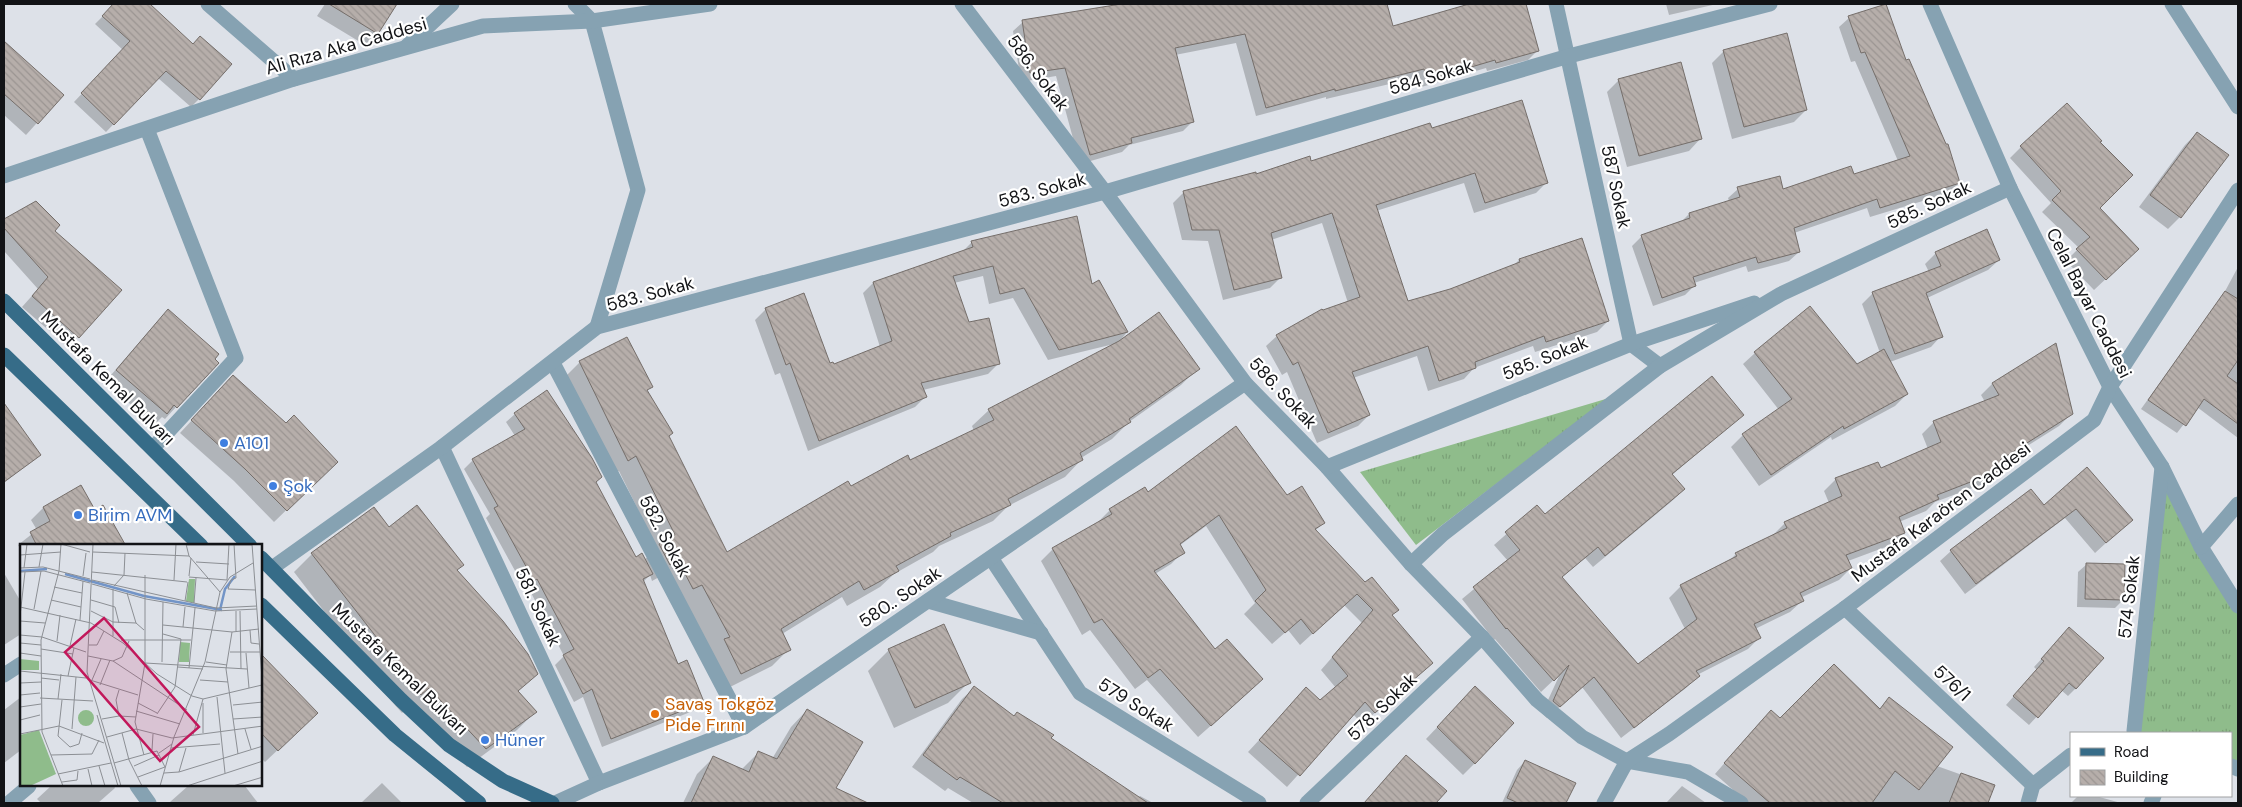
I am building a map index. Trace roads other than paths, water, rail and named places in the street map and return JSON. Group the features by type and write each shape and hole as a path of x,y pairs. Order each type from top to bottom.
{"main road":[{"name":"Mustafa Kemal Bulvarı","path":"4,301 248,544"},
{"path":"4,355 199,544"},
{"name":"Mustafa Kemal Bulvarı","path":"262,559 401,700 449,745 503,781 554,803"},
{"path":"262,606 395,735 479,803"}],"street":[{"path":"208,4 294,79"},
{"path":"404,48 452,4"},
{"path":"575,4 592,21 638,190 597,328"},
{"name":"Ali Rıza Aka Caddesi","path":"4,176 294,79 483,26 592,21 710,4"},
{"name":"586. Sokak","path":"962,4 1105,192 1246,383 1327,467 1411,564 1482,637 1537,700 1582,737 1627,761 1688,772 1741,803"},
{"name":"587 Sokak","path":"1556,4 1631,344"},
{"name":"584 Sokak","path":"1105,192 1569,56 1770,4"},
{"name":"Celal Bayar Caddesi","path":"1930,4 2010,188 2110,387 2162,467 2201,547 2238,606"},
{"path":"2172,4 2238,107"},
{"path":"147,129 236,358 153,448"},
{"name":"585. Sokak","path":"1411,564 1443,534 1660,366 1781,294 2010,188"},
{"name":"Mustafa Karaören Caddesi","path":"1604,803 1627,761 1669,734 1845,608 2094,420 2110,387 2238,190"},
{"name":"583. Sokak","path":"272,568 442,447 597,328 1105,192"},
{"name":"585. Sokak","path":"1327,467 1631,344 1781,294"},
{"path":"1631,344 1660,366"},
{"name":"582. Sokak","path":"553,363 744,727"},
{"name":"580.. Sokak","path":"554,803 599,783 744,727 1246,383"},
{"name":"581. Sokak","path":"442,447 599,783"},
{"name":"574 Sokak","path":"2131,732 2162,467"},
{"path":"2201,547 2238,504"},
{"name":"579 Sokak","path":"991,558 1080,693 1259,803"},
{"path":"928,601 1041,633"},
{"name":"576/1","path":"1845,608 2033,785"},
{"name":"578. Sokak","path":"1308,803 1482,637"},
{"path":"4,675 20,665"},
{"path":"2028,803 2033,785 2070,756"},
{"path":"9,803 28,787"},
{"path":"138,787 149,803"}],"place":[{"name":"A101","path":"224,443"},
{"name":"Şok","path":"273,486"},
{"name":"Birim AVM","path":"78,515"},
{"name":"Savaş Tokgöz Pide Fırını","path":"655,714"},
{"name":"Hüner","path":"485,740"}]}
